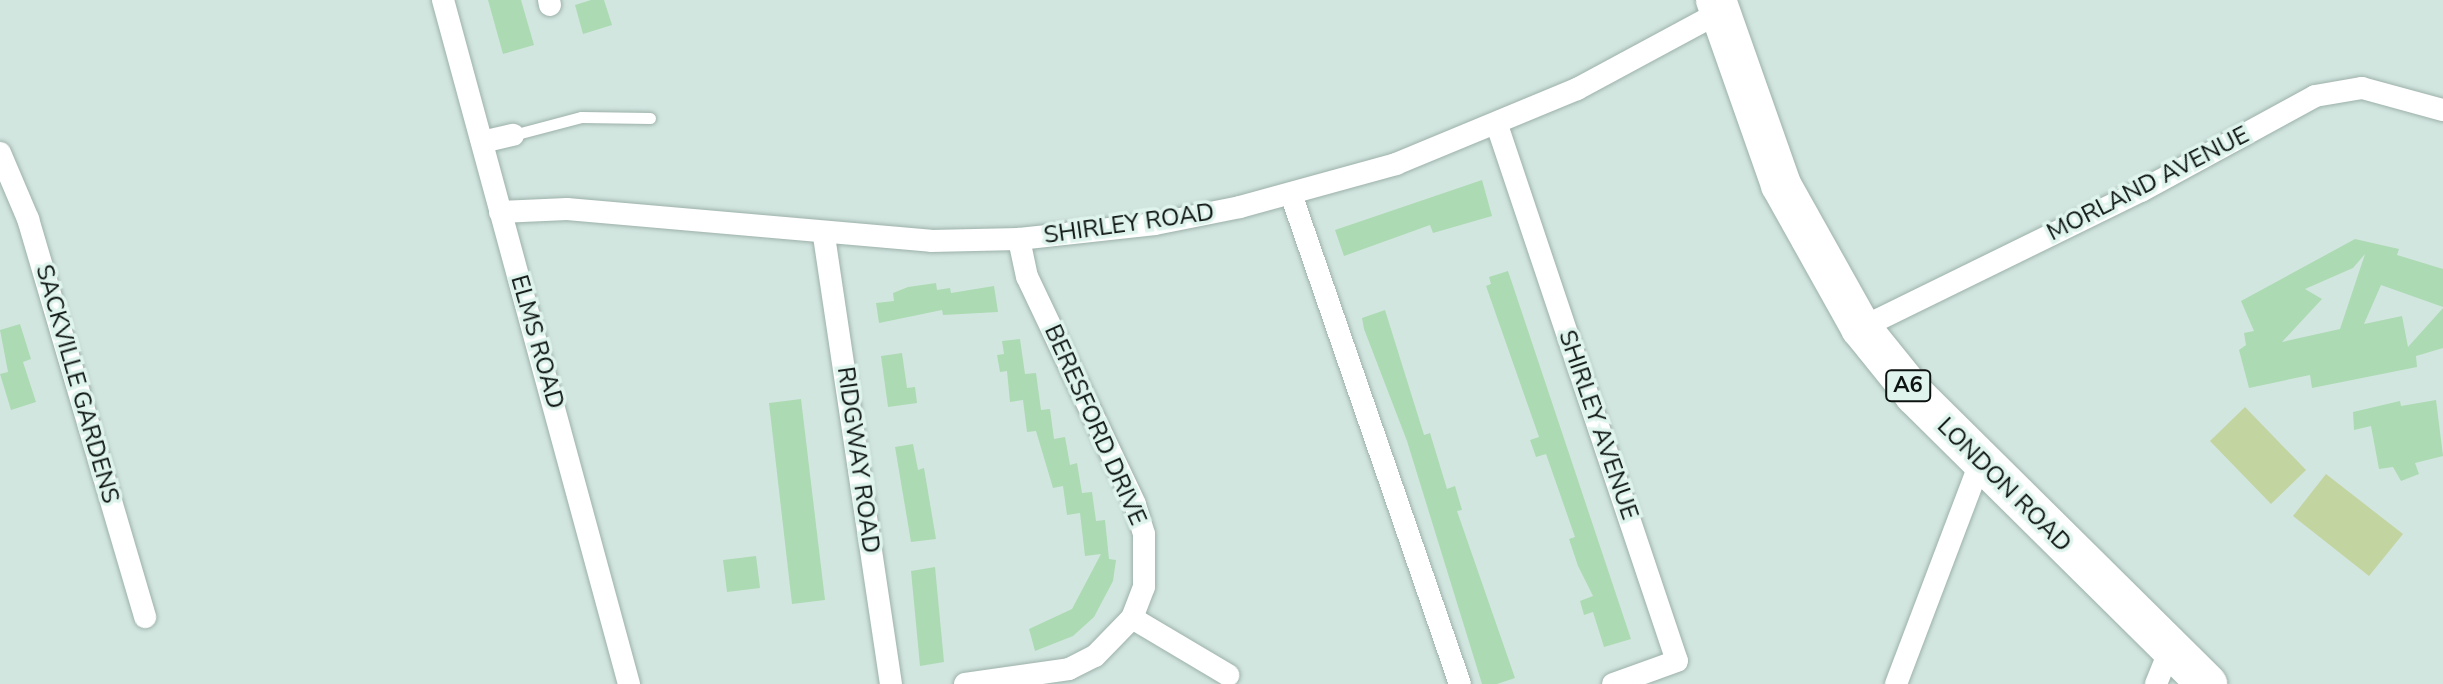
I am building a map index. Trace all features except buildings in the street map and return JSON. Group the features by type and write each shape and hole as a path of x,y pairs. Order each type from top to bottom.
{"highway":[{"name":"LONDON ROAD","path":"1718,6 1781,185 1861,328 1915,395 1981,460 2163,667 2207,684"}],"street":[{"name":"ELMS ROAD","path":"443,0 629,684"},
{"name":"SHIRLEY ROAD","path":"500,212 567,209 824,236 1019,239 1155,224 1291,194 1396,164 1497,125 1718,6"},
{"name":"MORLAND AVENUE","path":"1861,328 2141,191 2315,96 2362,88 2443,110"},
{"name":"SHIRLEY AVENUE","path":"1497,125 1677,661 1613,684"},
{"path":"482,142 513,135"},
{"name":"SACKVILLE GARDENS","path":"0,153 28,219 145,617"},
{"path":"1291,194 1460,684"},
{"name":"RIDGWAY ROAD","path":"824,236 891,684"},
{"name":"BERESFORD DRIVE","path":"965,684 1069,669 1115,640 1132,618 1147,560 1135,504 1027,277 1019,239"},
{"path":"1896,684 1981,460"},
{"path":"1132,618 1228,675"}],"lane":[{"path":"513,135 581,117 650,118"}],"green space":[{"path":"2245,407 2306,470 2271,504 2210,441"},
{"path":"2326,474 2403,534 2369,576 2293,516"}]}
